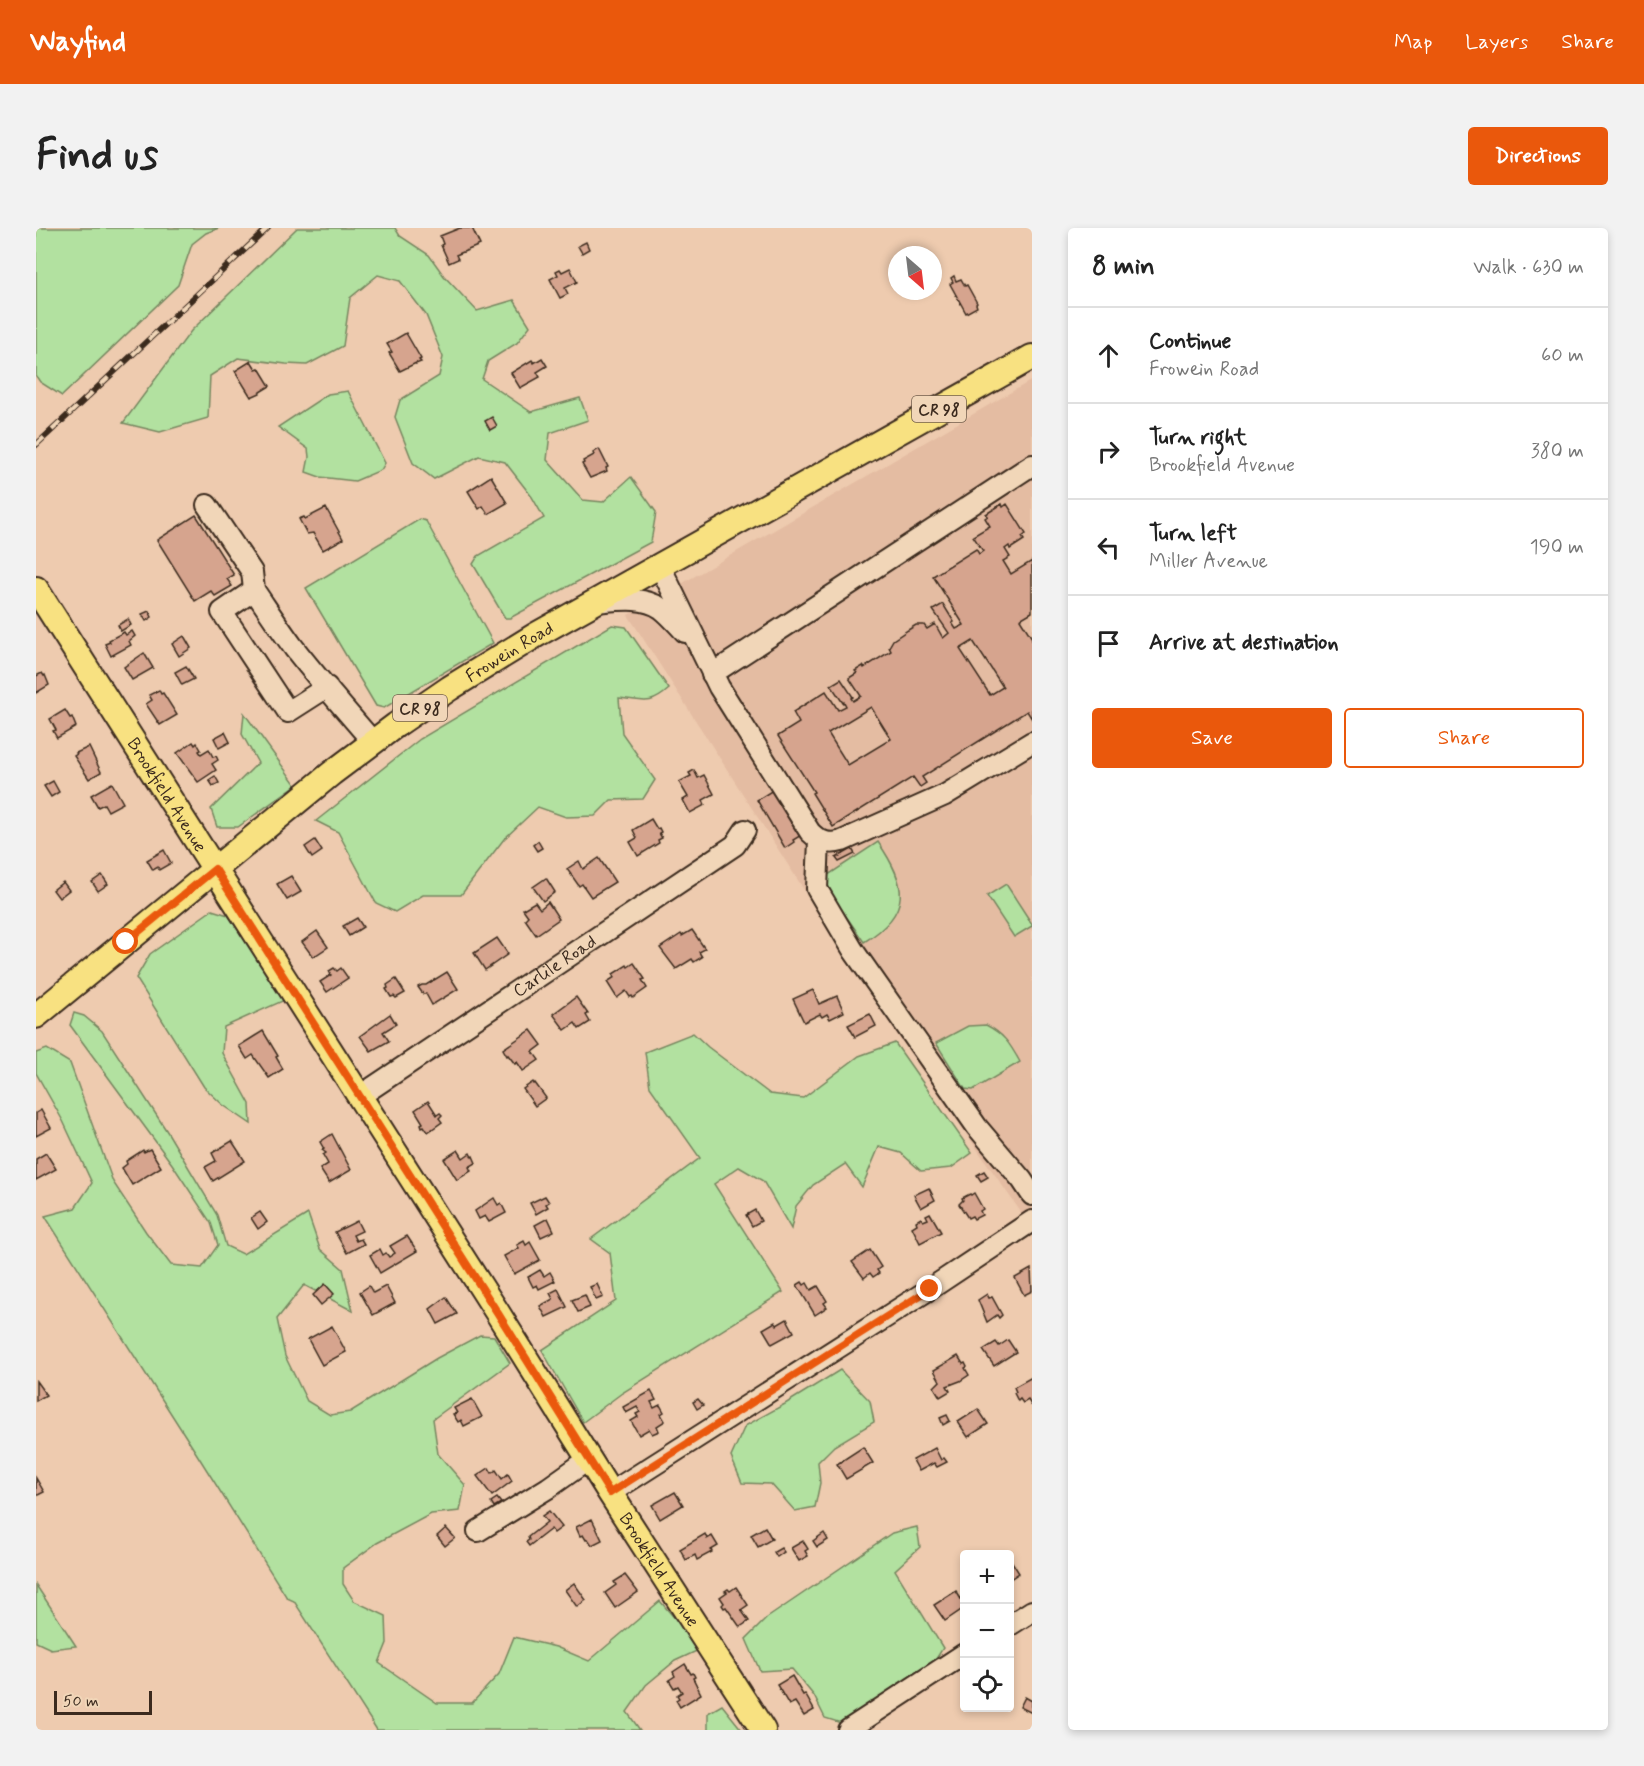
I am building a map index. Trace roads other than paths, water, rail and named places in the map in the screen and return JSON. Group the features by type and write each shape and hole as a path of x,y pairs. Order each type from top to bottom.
{"main road":[{"name":"Frowein Road","path":"36,1016 309,791 422,707 495,659 1032,357"},
{"name":"Brookfield Avenue","path":"36,589 610,1493 764,1730"}],"street":[{"path":"712,674 1032,465"},
{"path":"207,505 252,572 254,590 295,649 373,742"},
{"path":"660,566 712,674 810,832 819,840 829,843 842,841 936,800 1032,742"},
{"path":"254,590 222,612 288,712 327,687"},
{"path":"595,602 639,600 654,604 666,612 698,645"},
{"name":"Carlile Road","path":"360,1096 735,845 745,830"},
{"path":"819,840 817,889 853,950 977,1127 1032,1195"},
{"path":"610,1493 930,1289 1032,1221"},
{"path":"478,1531 548,1488 589,1459"},
{"path":"1014,1622 1032,1611"},
{"path":"848,1730 960,1657"}],"railway":[{"path":"36,445 268,228"}]}
